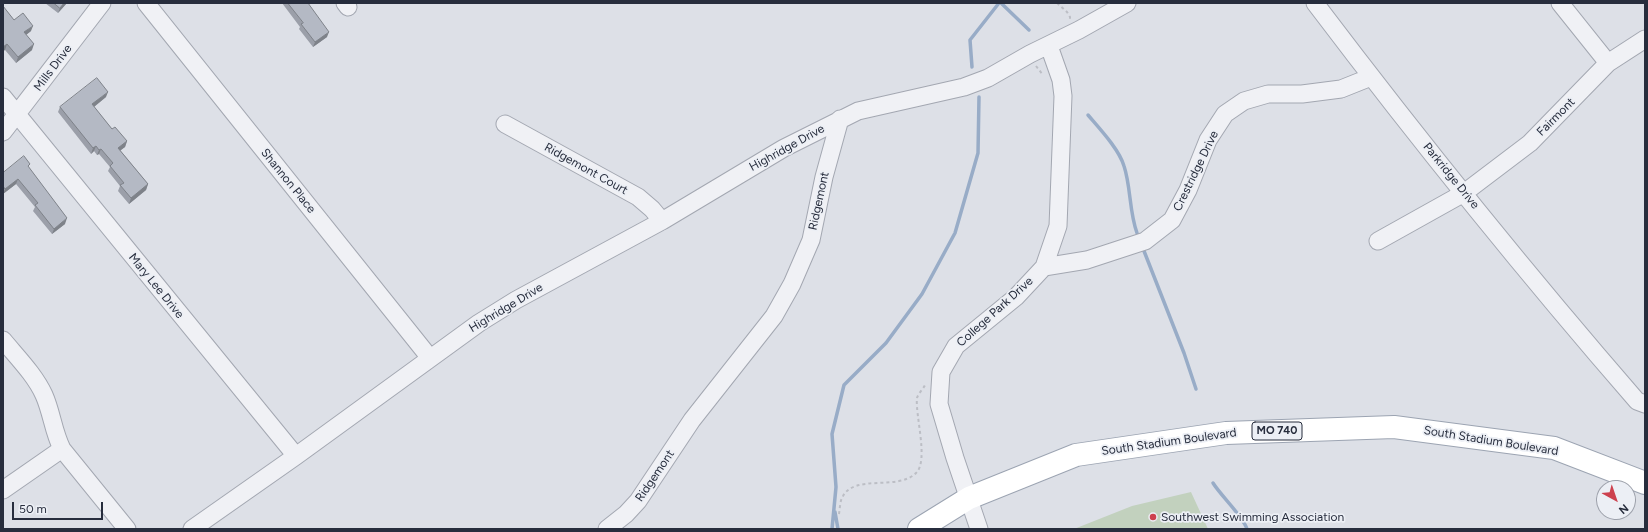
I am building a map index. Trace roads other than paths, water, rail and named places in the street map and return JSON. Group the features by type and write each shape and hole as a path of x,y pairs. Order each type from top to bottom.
{"main road":[{"name":"South Stadium Boulevard","path":"919,529 969,498 1076,455 1226,433 1394,427 1554,448 1645,483"}],"street":[{"name":"Mills Drive","path":"3,132 102,3"},
{"name":"Shannon Place","path":"146,3 430,358"},
{"path":"840,120 858,111 964,87 988,78 1127,3"},
{"name":"Parkridge Drive","path":"1316,3 1371,77 1590,347 1637,401 1645,404"},
{"path":"1560,3 1608,63"},
{"name":"Fairmont","path":"1378,241 1464,193 1530,143 1608,63 1645,39"},
{"name":"College Park Drive","path":"979,529 955,458 939,404 941,372 956,346 1016,297 1044,267 1058,226 1064,96 1061,80 1049,46"},
{"name":"Crestridge Drive","path":"1044,267 1087,260 1145,241 1172,220 1188,190 1208,140 1226,114 1244,101 1268,94 1302,94 1341,89 1371,77"},
{"name":"Mary Lee Drive","path":"3,97 296,456"},
{"name":"Highridge Drive","path":"192,529 296,456 479,323 516,300 662,221 784,148 840,120"},
{"name":"Ridgemont","path":"607,529 626,514 638,501 692,420 774,316 792,284 811,240 824,177 840,120"},
{"name":"Ridgemont Court","path":"505,124 638,197 652,209 662,221"},
{"path":"3,340 44,395 55,435 62,449 128,529"},
{"path":"3,490 62,449"}],"waterway":[{"path":"972,67 970,40 999,3"},
{"path":"1001,3 1029,30"},
{"path":"832,529 836,487 832,434 844,385 886,343 922,294 955,233 978,153 979,97"},
{"path":"1088,115 1118,153 1124,166 1128,182 1134,225 1137,233"},
{"path":"1144,251 1184,353 1196,389"},
{"path":"1213,483 1237,512 1247,529"},
{"path":"835,512 838,529"}],"place":[{"name":"Southwest Swimming Association","path":"1153,517"}]}
